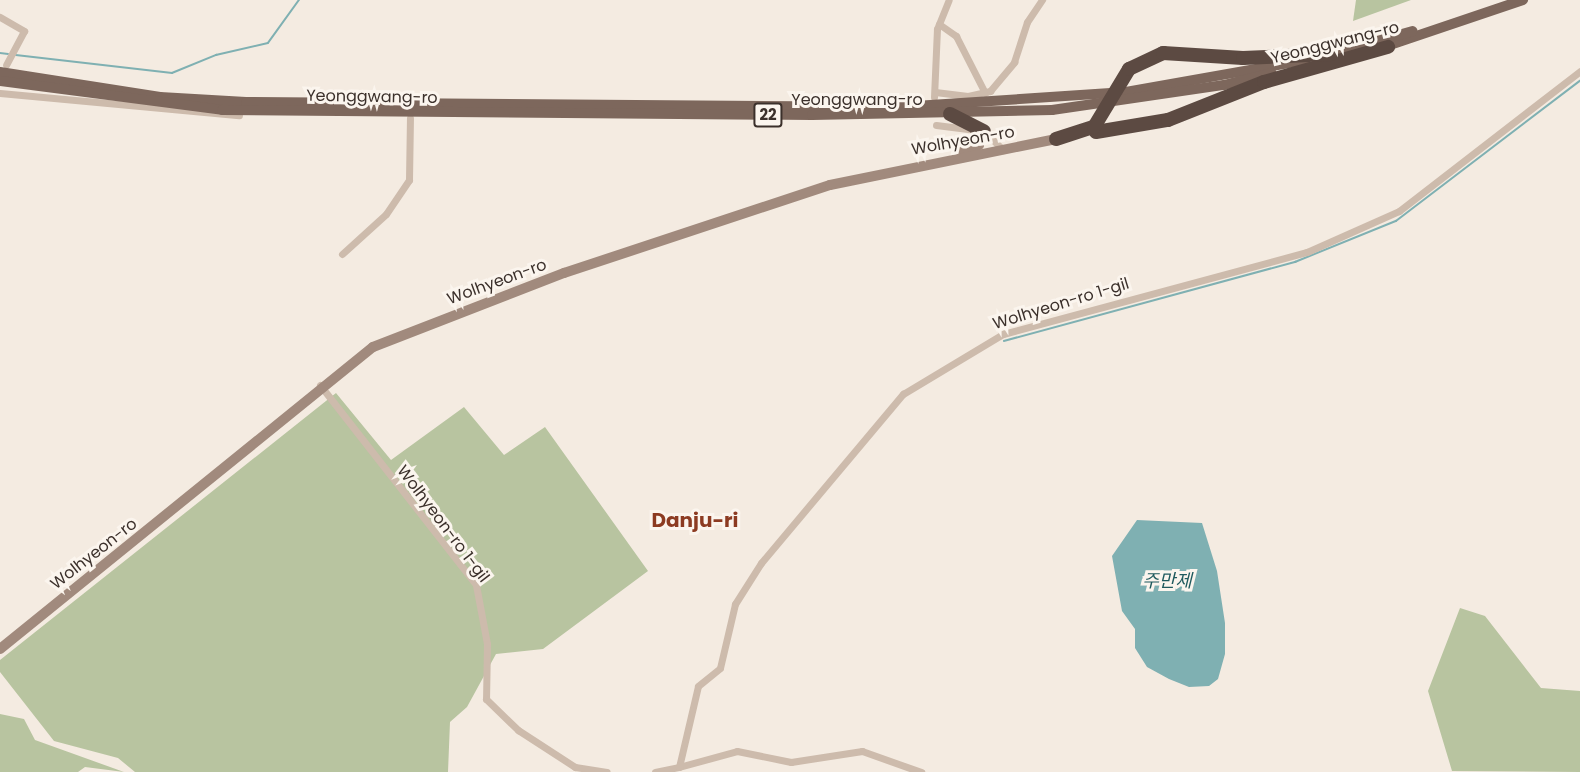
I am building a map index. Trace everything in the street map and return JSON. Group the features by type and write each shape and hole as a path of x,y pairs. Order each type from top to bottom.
{"highway":[{"path":"1056,139 1098,127 1168,120 1264,82 1388,47"},
{"path":"1098,127 1116,88 1129,69 1163,53 1244,58 1331,54"},
{"path":"950,114 980,131"}],"main road":[{"name":"Yeonggwang-ro","path":"7,61 160,97 246,102 900,107 1153,89 1331,54 1510,0"},
{"name":"Yeonggwang-ro","path":"0,81 191,108 298,111 950,114 1132,100 1224,85 1388,47 1523,0"}],"street":[{"path":"949,0 939,24 934,95 985,93 1014,62 1027,22 1042,0"},
{"path":"0,17 24,31 7,61"},
{"path":"939,24 956,36 985,93"},
{"name":"Wolhyeon-ro 1-gil","path":"679,766 698,686 720,668 735,604 769,551 903,394 1003,334 1307,252 1399,211 1580,71"},
{"path":"0,93 225,116 298,111"},
{"path":"342,254 386,214 409,180 410,117"},
{"path":"936,125 980,131 1003,150"},
{"path":"923,164 979,145 980,131"},
{"name":"Wolhyeon-ro","path":"0,649 320,385 373,347 564,273 830,185 923,164 1056,139"},
{"name":"Wolhyeon-ro 1-gil","path":"320,385 476,585 487,644 486,699 518,730 575,767 607,772"},
{"path":"655,772 737,752 791,762 862,751 921,772"}],"green space":[{"path":"1356,0 1411,0 1353,21"},
{"path":"336,393 391,460 464,407 504,455 545,427 648,571 543,649 496,654 467,707 450,722 448,772 135,772 118,758 54,741 0,672 0,660"},
{"path":"1460,608 1485,616 1541,688 1580,691 1580,772 1452,771 1428,691"},
{"path":"0,714 24,719 35,740 124,772 85,767 78,772 0,772"}],"water":[{"name":"주만제","path":"1137,520 1202,523 1217,571 1225,623 1225,654 1218,679 1209,686 1189,687 1169,679 1147,667 1135,648 1135,629 1122,611 1112,556"}],"waterway":[{"path":"16,55 172,73 216,55 268,43 299,0"},
{"path":"0,53 8,54"},
{"path":"1004,341 1295,262 1396,221 1580,81"}],"district":[{"name":"Danju-ri","path":"695,520"}]}
